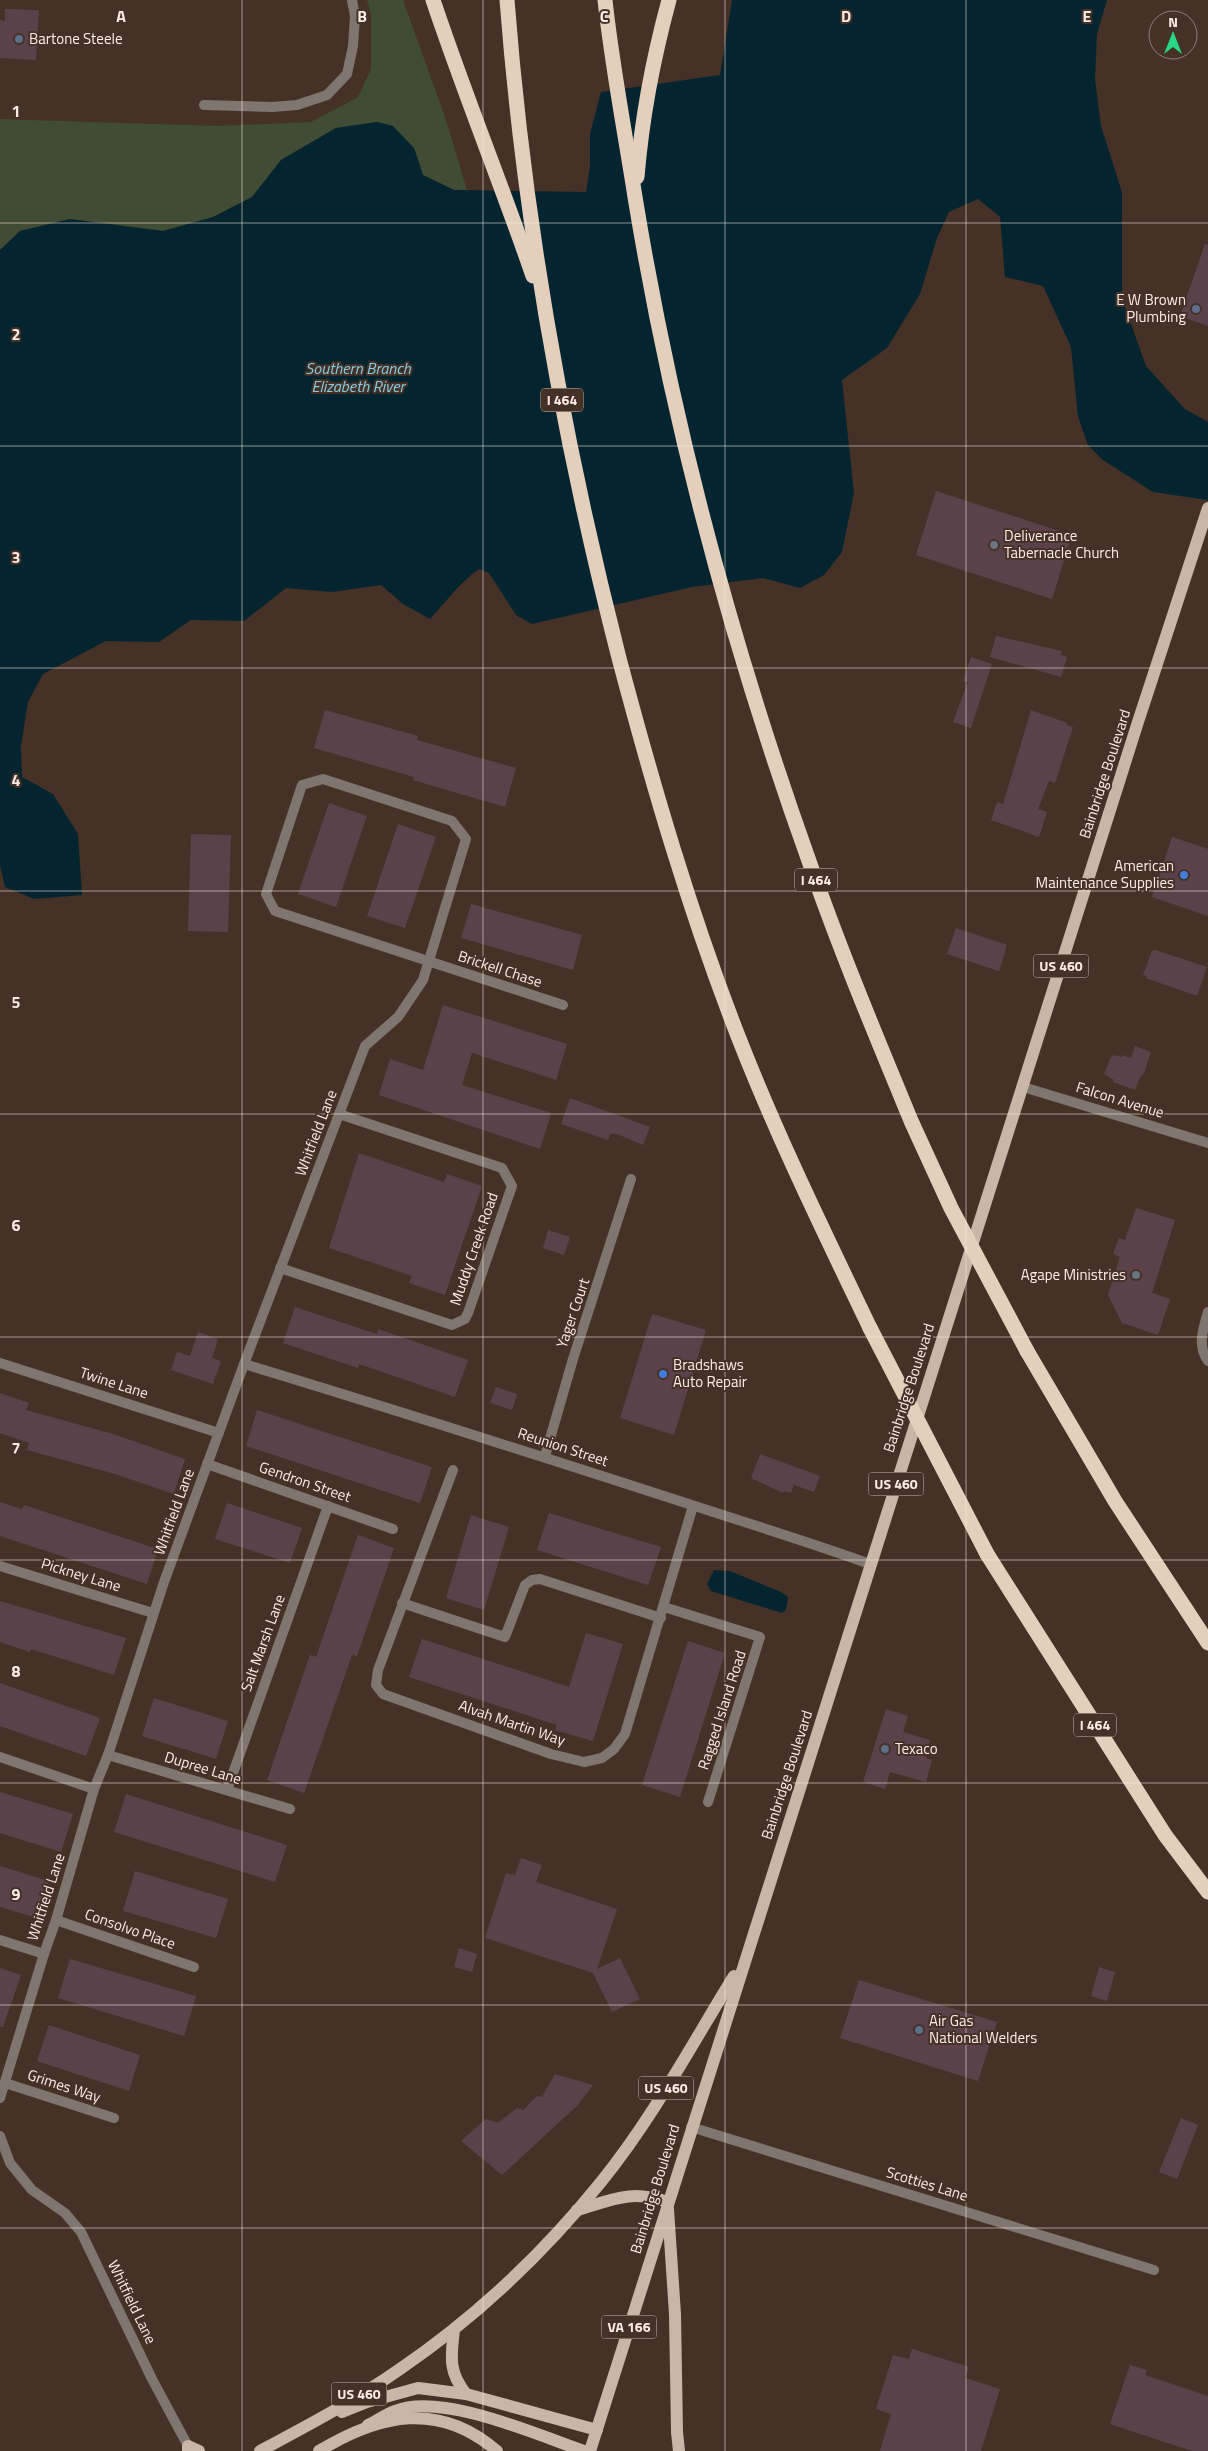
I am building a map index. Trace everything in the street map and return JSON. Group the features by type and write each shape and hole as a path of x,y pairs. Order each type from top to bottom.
{"highway":[{"path":"433,0 468,102 492,158 544,307"},
{"name":"I 464","path":"507,0 521,137 544,307 570,447 598,576 676,856 738,1037 786,1149 870,1328 987,1554 1165,1835 1208,1892"},
{"name":"I 464","path":"605,0 643,250 671,386 712,550 735,631 809,861 851,975 912,1123 951,1208 1027,1351 1115,1501 1208,1643"},
{"path":"635,196 642,123 655,49 669,0"}],"main road":[{"name":"Bainbridge Boulevard","path":"590,2451 667,2202 1208,508"},
{"name":"US 460","path":"260,2451 308,2425 399,2370 454,2330 514,2278 602,2181 647,2117 745,1959"},
{"path":"577,2210 630,2195 650,2196 667,2202"},
{"name":"US 460","path":"667,2202 675,2314 676,2432 679,2451"},
{"path":"454,2330 451,2360 453,2374 466,2394"},
{"path":"308,2425 367,2402 418,2388 466,2394 597,2430"},
{"path":"319,2451 396,2410 414,2407 444,2407 478,2415 584,2451"},
{"path":"368,2426 420,2418 439,2420 465,2428 497,2451"}],"street":[{"path":"204,106 289,106 327,95 347,74 353,46 355,16 352,0"},
{"name":"Whitfield Lane","path":"0,2098 56,1920 94,1789 108,1755 153,1613 244,1364 366,1046 398,1017 423,980 466,839 452,822 323,779 302,785 266,894 275,911 428,962"},
{"name":"Brickell Chase","path":"428,962 563,1005"},
{"name":"Falcon Avenue","path":"1023,1087 1208,1143"},
{"name":"Muddy Creek Road","path":"280,1268 452,1326 465,1319 468,1313 512,1186 502,1168 339,1114"},
{"name":"Yager Court","path":"545,1456 573,1359 632,1179"},
{"path":"1208,1312 1201,1336 1202,1351 1208,1361"},
{"name":"Twine Lane","path":"0,1363 219,1432"},
{"name":"Reunion Street","path":"244,1364 545,1456 693,1506 805,1540 870,1564"},
{"name":"Gendron Street","path":"207,1464 393,1529"},
{"name":"Alvah Martin Way","path":"453,1470 378,1670 376,1684 382,1694 551,1754 584,1762 602,1758 614,1749 625,1734 693,1506"},
{"name":"Salt Marsh Lane","path":"227,1790 328,1506"},
{"name":"Pickney Lane","path":"0,1566 153,1613"},
{"path":"402,1604 505,1637 525,1585 540,1579 661,1618"},
{"name":"Ragged Island Road","path":"664,1607 760,1637 708,1802"},
{"name":"Dupree Lane","path":"108,1755 290,1809"},
{"path":"0,1757 94,1789"},
{"name":"Consolvo Place","path":"56,1920 194,1967"},
{"path":"0,1940 44,1954"},
{"name":"Grimes Way","path":"5,2083 114,2118"},
{"name":"Scotties Lane","path":"691,2127 1154,2270"},
{"name":"Whitfield Lane","path":"0,2136 10,2163 32,2190 65,2214 80,2232 152,2379 191,2449"}],"green space":[{"path":"367,0 403,0 445,117 467,190 454,190 423,175 414,148 377,122 336,128 281,160 252,197 213,217 163,231 70,219 20,231 0,250 0,119 218,126 311,122 358,97 371,69 371,15"}],"water":[{"name":"Southern Branch Elizabeth River","path":"732,0 1107,0 1097,34 1095,79 1101,126 1122,192 1122,299 1146,366 1185,409 1208,422 1208,500 1153,492 1103,460 1088,445 1078,417 1071,347 1043,286 1005,277 1000,217 978,199 949,212 937,238 920,294 887,348 842,380 854,493 842,552 824,575 800,588 763,578 692,587 532,624 516,615 489,573 479,569 459,586 430,619 403,604 381,585 332,592 286,588 244,621 191,620 159,642 106,641 43,674 28,702 21,746 22,777 53,794 78,834 82,895 34,899 5,887 0,865 0,250 20,231 70,219 163,231 213,217 252,197 281,160 336,128 377,122 393,126 414,148 423,175 454,190 586,192 590,166 590,134 601,92 720,75"},
{"path":"714,1570 730,1571 781,1592 788,1597 786,1610 782,1613 711,1591 707,1584"}],"building":[{"name":"Bartone Steele","path":"5,9 39,10 36,60 0,58 0,20 5,21"},
{"path":"1205,244 1208,245 1208,326 1180,316"},
{"name":"Deliverance Tabernacle Church","path":"936,491 1072,535 1052,599 916,555"},
{"path":"996,636 1062,651 1061,655 1067,657 1061,677 990,657"},
{"path":"971,657 992,664 971,728 953,722 968,682 963,681"},
{"path":"325,710 418,736 417,740 516,768 505,807 413,780 414,777 314,748"},
{"path":"1031,710 1073,727 1055,783 1049,781 1038,809 1047,812 1039,837 991,820 997,802 1003,804"},
{"path":"329,803 367,816 336,907 298,894"},
{"path":"398,824 436,837 405,928 367,916"},
{"path":"191,834 231,835 228,932 188,931"},
{"name":"American Maintenance Supplies","path":"1172,837 1208,849 1208,916 1152,897"},
{"path":"471,904 582,935 573,970 461,938"},
{"path":"956,928 1007,945 999,971 947,954"},
{"path":"1155,950 1207,967 1197,996 1146,978 1147,976 1143,975 1152,951"},
{"path":"443,1005 567,1044 556,1080 472,1053 462,1085 551,1113 540,1149 379,1095 390,1059 423,1070"},
{"path":"1135,1046 1151,1052 1144,1073 1139,1079 1135,1090 1113,1082 1114,1080 1104,1074 1111,1057 1114,1055 1122,1057 1122,1055 1131,1058"},
{"path":"570,1098 650,1127 643,1145 617,1134 610,1134 608,1140 561,1124"},
{"path":"359,1153 444,1182 447,1174 482,1186 445,1295 409,1283 412,1276 329,1248"},
{"name":"Agape Ministries","path":"1136,1208 1175,1220 1152,1293 1170,1299 1158,1335 1122,1323 1108,1295 1120,1257 1113,1254 1119,1238 1125,1240"},
{"path":"548,1230 570,1237 564,1255 543,1248"},
{"path":"295,1307 377,1334 378,1329 468,1360 455,1397 359,1364 358,1368 283,1343"},
{"name":"Bradshaws Auto Repair","path":"652,1314 706,1330 674,1435 620,1418"},
{"path":"198,1332 218,1339 212,1358 221,1361 213,1384 171,1370 177,1352 190,1356"},
{"path":"496,1387 517,1394 512,1410 490,1403"},
{"path":"0,1393 29,1403 26,1410 113,1434 185,1459 174,1494 115,1474 27,1450 29,1443 0,1433"},
{"path":"257,1410 432,1467 420,1503 246,1446"},
{"path":"760,1454 820,1476 814,1492 794,1485 791,1493 784,1491 783,1493 751,1478"},
{"path":"0,1502 22,1509 24,1505 158,1549 147,1584 0,1536"},
{"path":"227,1503 302,1528 290,1563 215,1539"},
{"path":"549,1513 661,1547 648,1585 537,1550"},
{"path":"471,1515 509,1527 484,1610 446,1598"},
{"path":"358,1535 394,1548 357,1656 352,1655 304,1793 267,1780 310,1655 316,1657"},
{"path":"0,1601 126,1638 114,1675 31,1649 30,1652 0,1642"},
{"path":"586,1633 623,1644 593,1741 555,1730 557,1725 409,1677 422,1639 569,1687"},
{"path":"688,1641 725,1653 680,1797 642,1785"},
{"path":"0,1683 100,1718 86,1756 0,1726"},
{"path":"154,1698 228,1721 216,1759 142,1736"},
{"path":"886,1709 908,1716 903,1732 930,1740 925,1757 932,1760 926,1782 890,1772 885,1789 863,1782"},
{"path":"0,1792 73,1814 61,1852 0,1833"},
{"path":"126,1794 287,1845 275,1882 114,1832"},
{"path":"521,1858 542,1865 536,1882 617,1909 597,1969 620,1958 640,1999 612,2012 593,1973 485,1938 506,1873 515,1875"},
{"path":"0,1866 49,1881 37,1918 0,1907"},
{"path":"135,1871 228,1899 216,1938 123,1911"},
{"path":"459,1948 477,1954 472,1972 454,1967"},
{"path":"70,1959 196,1996 184,2036 58,1998"},
{"path":"1099,1967 1115,1972 1107,2001 1091,1996"},
{"path":"0,1968 21,1975 3,2027 0,2027"},
{"name":"Air Gas National Welders","path":"859,1980 997,2022 978,2081 840,2038"},
{"path":"49,2025 140,2055 129,2091 37,2061"},
{"path":"555,2074 593,2085 578,2105 502,2175 461,2141 486,2119 498,2123 517,2108 523,2110 537,2096 542,2097"},
{"path":"1181,2118 1198,2125 1177,2179 1159,2172"},
{"path":"912,2349 969,2367 965,2378 1000,2389 981,2451 880,2451 891,2414 876,2409 893,2355 909,2359"},
{"path":"1130,2365 1147,2370 1145,2375 1208,2396 1208,2451 1192,2451 1110,2424"}],"place":[{"name":"Bartone Steele","path":"19,39"},
{"name":"E W Brown Plumbing","path":"1196,309"},
{"name":"Deliverance Tabernacle Church","path":"994,545"},
{"name":"American Maintenance Supplies","path":"1184,875"},
{"name":"Agape Ministries","path":"1136,1275"},
{"name":"Bradshaws Auto Repair","path":"663,1374"},
{"name":"Texaco","path":"885,1749"},
{"name":"Air Gas National Welders","path":"919,2030"}]}
